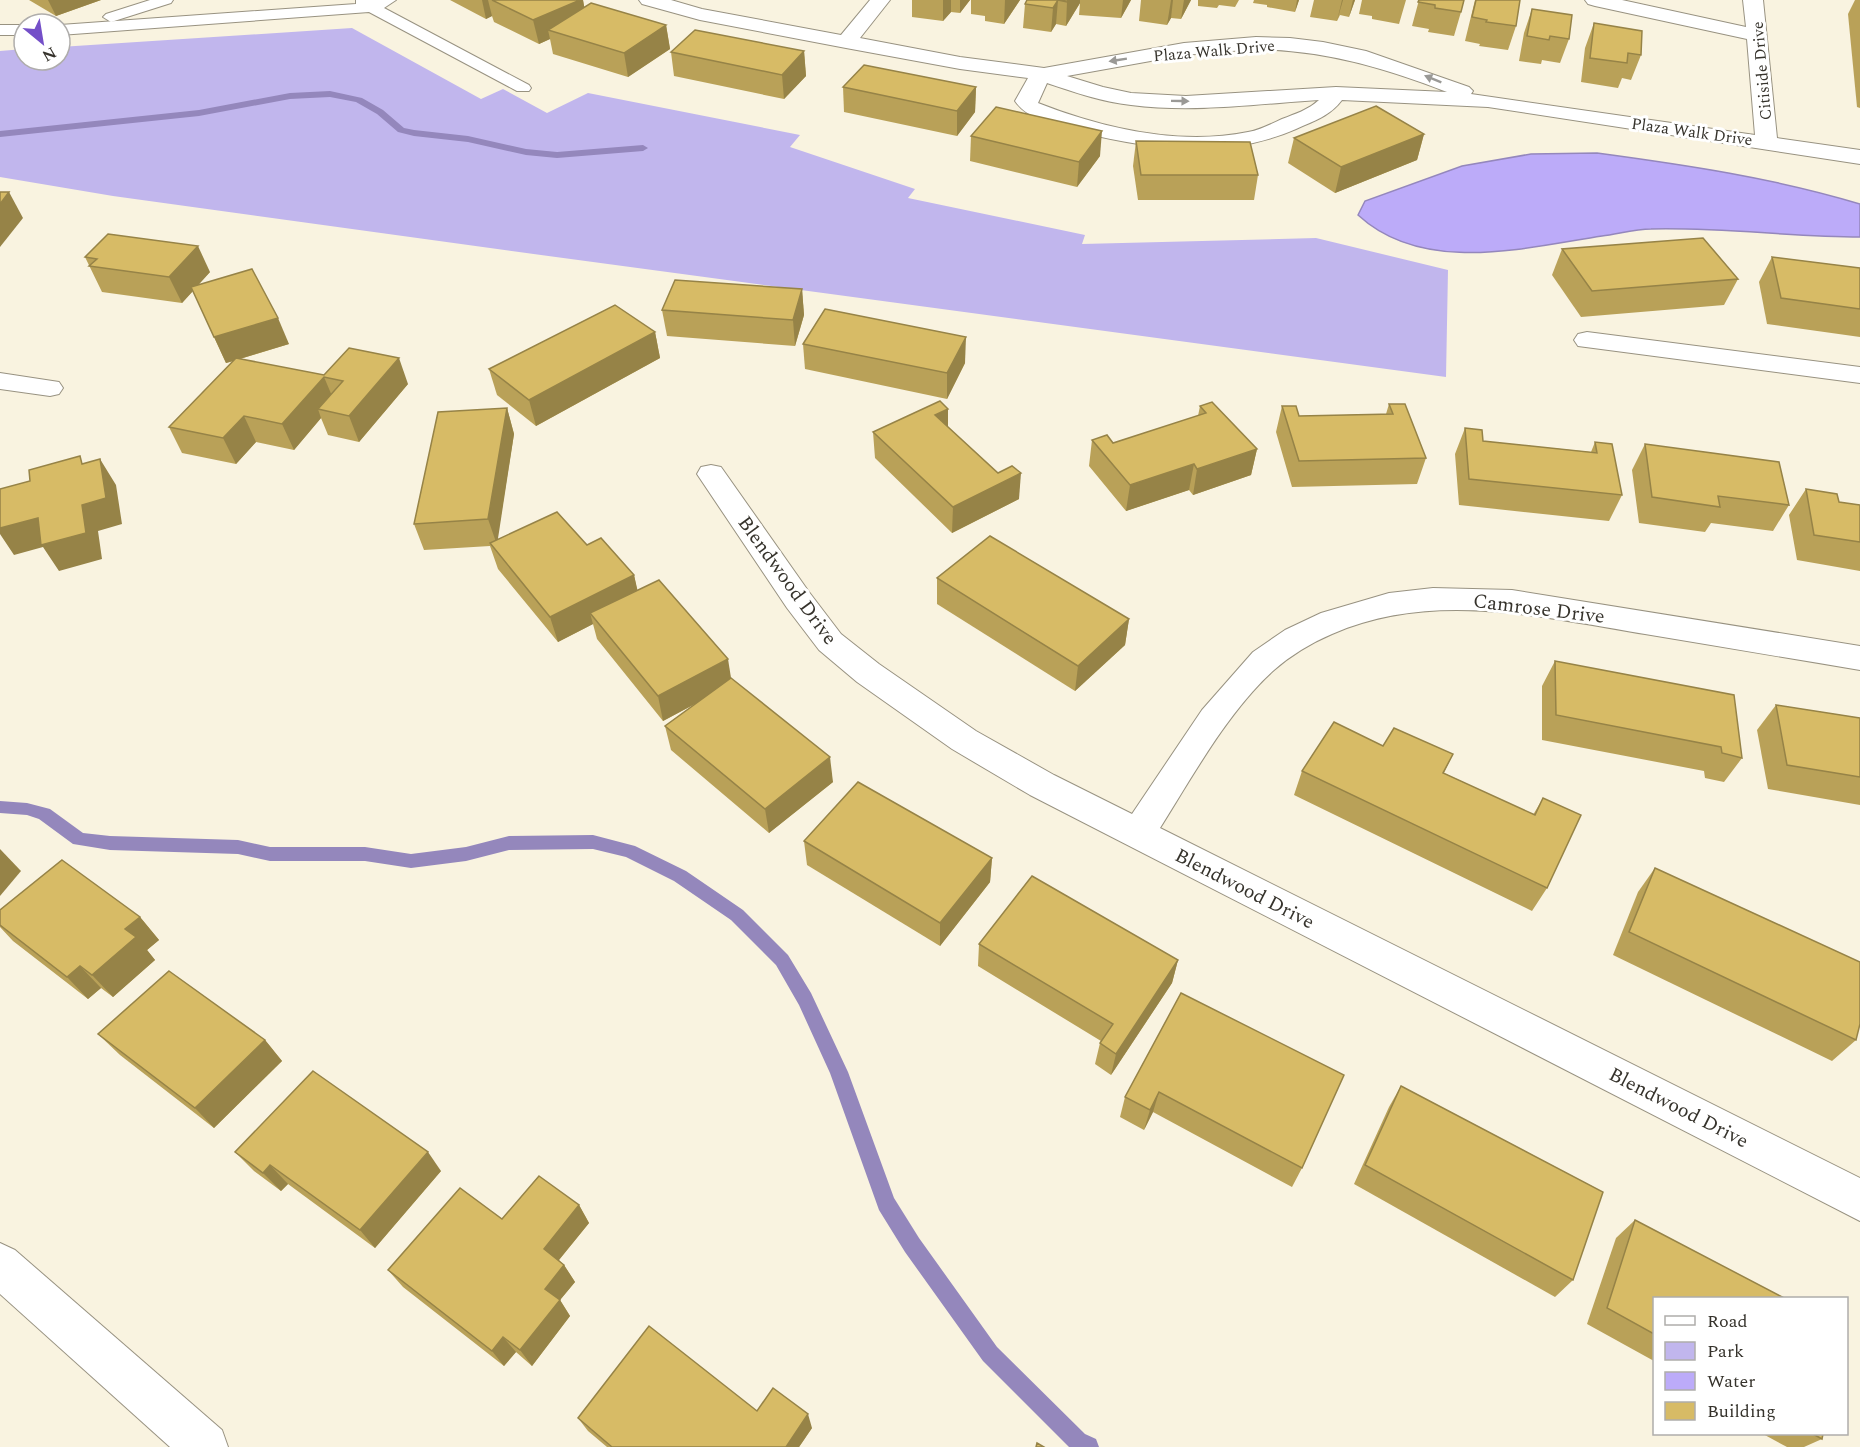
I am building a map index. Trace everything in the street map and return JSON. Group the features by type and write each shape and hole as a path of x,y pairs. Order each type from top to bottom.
{"street":[{"name":"Plaza Walk Drive","path":"649,0 700,14 846,42 1041,74 1099,93 1131,99 1186,102 1336,93 1488,101 1860,157"},
{"path":"846,42 880,0"},
{"path":"1595,0 1757,35"},
{"name":"Citiside Drive","path":"1753,0 1767,143"},
{"name":"Plaza Walk Drive","path":"1041,74 1183,50 1285,44 1321,47 1401,66 1488,101"},
{"path":"1041,74 1026,101 1030,107 1120,135 1151,141 1228,141 1258,136 1324,109 1336,93"},
{"path":"1587,340 1860,375"},
{"path":"0,381 50,388"},
{"name":"Blendwood Drive","path":"711,474 798,600 830,642 868,673 964,740 1042,785 1860,1200"},
{"name":"Camrose Drive","path":"1138,834 1220,709 1263,660 1298,638 1333,622 1383,605 1409,601 1472,598 1512,601 1860,658"},
{"path":"0,1265 205,1447"}],"lane":[{"path":"72,29 166,0"},
{"path":"72,30 389,0"},
{"path":"365,3 523,88"}],"green space":[{"path":"352,28 481,99 503,89 547,113 588,93 800,135 790,147 915,189 908,198 1085,235 1082,244 1316,238 1448,270 1446,377 113,196 0,177 0,51 12,50 12,72 72,72 72,46"}],"water":[{"path":"1597,153 1762,180 1860,204 1860,237 1703,229 1651,229 1508,250 1443,251 1413,245 1384,234 1358,215 1365,201 1462,166 1531,154"}],"building":[{"path":"492,0 580,0 533,20"},
{"path":"1027,0 1058,0 1053,8 1025,4"},
{"path":"1419,0 1464,0 1461,12 1435,8 1435,5 1418,2"},
{"path":"1476,0 1520,0 1516,26 1486,22 1487,20 1472,17"},
{"path":"591,3 666,25 624,53 548,30"},
{"path":"1532,9 1572,15 1569,39 1550,36 1549,40 1527,36"},
{"path":"1594,23 1642,31 1641,55 1628,53 1627,63 1590,58"},
{"path":"695,30 804,51 782,75 671,52"},
{"path":"864,65 976,87 957,111 843,87"},
{"path":"1376,106 1424,134 1341,167 1294,138"},
{"path":"996,107 1102,131 1079,162 971,136"},
{"path":"1136,141 1250,142 1258,175 1141,175"},
{"path":"0,192 9,192 0,204"},
{"path":"108,234 198,246 169,277 89,266 97,259 85,257"},
{"path":"1703,238 1738,279 1592,291 1562,249"},
{"path":"1772,257 1860,268 1860,309 1781,298"},
{"path":"252,269 278,318 214,337 191,287"},
{"path":"675,280 802,289 793,320 662,310"},
{"path":"615,305 655,332 529,400 489,369"},
{"path":"825,309 966,337 947,373 803,344"},
{"path":"349,348 399,358 349,416 318,409 343,381 324,377 282,424 244,416 223,438 169,427 236,358 324,375"},
{"path":"940,401 948,409 935,415 998,473 1012,466 1021,473 953,507 873,432"},
{"path":"1212,402 1257,449 1197,469 1194,464 1130,485 1092,440 1107,435 1113,443 1206,413 1200,406"},
{"path":"1389,404 1405,404 1426,458 1299,461 1282,406 1296,406 1299,416 1393,414"},
{"path":"507,408 488,519 414,524 438,412"},
{"path":"1465,428 1482,430 1483,441 1597,453 1595,442 1612,444 1622,495 1469,479"},
{"path":"1645,444 1779,462 1789,505 1718,496 1720,507 1652,497"},
{"path":"80,456 82,464 100,459 106,498 82,505 86,533 41,545 38,518 0,528 0,489 30,481 29,470"},
{"path":"1806,489 1837,494 1839,502 1860,505 1860,542 1814,535"},
{"path":"557,512 587,545 601,538 634,575 550,617 490,543"},
{"path":"990,536 1129,619 1078,666 937,578"},
{"path":"659,580 728,659 658,696 590,613"},
{"path":"1555,661 1734,695 1742,758 1722,753 1721,747 1556,715"},
{"path":"731,678 830,757 765,809 665,726"},
{"path":"1776,705 1860,718 1860,777 1787,765"},
{"path":"1334,722 1383,746 1394,728 1453,754 1443,773 1535,815 1543,798 1581,815 1547,888 1302,771"},
{"path":"858,782 992,858 940,923 804,841"},
{"path":"62,860 140,917 125,929 136,937 92,975 80,966 67,977 0,925 0,910"},
{"path":"1655,868 1860,962 1860,1024 1856,1040 1629,932"},
{"path":"1032,876 1178,960 1116,1054 1100,1043 1113,1024 979,944"},
{"path":"169,971 265,1040 195,1108 98,1034"},
{"path":"1181,993 1344,1075 1302,1168 1159,1092 1150,1110 1125,1097"},
{"path":"313,1071 428,1152 360,1230 270,1165 263,1173 235,1152"},
{"path":"1401,1086 1603,1192 1573,1280 1365,1165"},
{"path":"539,1176 579,1205 544,1249 564,1265 545,1289 560,1300 520,1350 503,1337 492,1351 388,1270 460,1188 502,1219"},
{"path":"1635,1220 1782,1297 1653,1297 1653,1333 1607,1308"},
{"path":"649,1326 757,1411 773,1388 808,1414 786,1447 612,1447 578,1418"}],"waterway":[{"path":"0,134 199,113 290,96 330,94 359,100 380,112 401,130 414,133 468,139 526,152 557,155 643,148"},
{"path":"0,807 27,809 44,814 79,839 110,843 238,847 270,854 365,854 411,861 466,854 509,843 593,842 629,851 680,876 737,915 782,960 805,999 839,1072 886,1203 912,1245 990,1354 1078,1441 1088,1447"}]}
